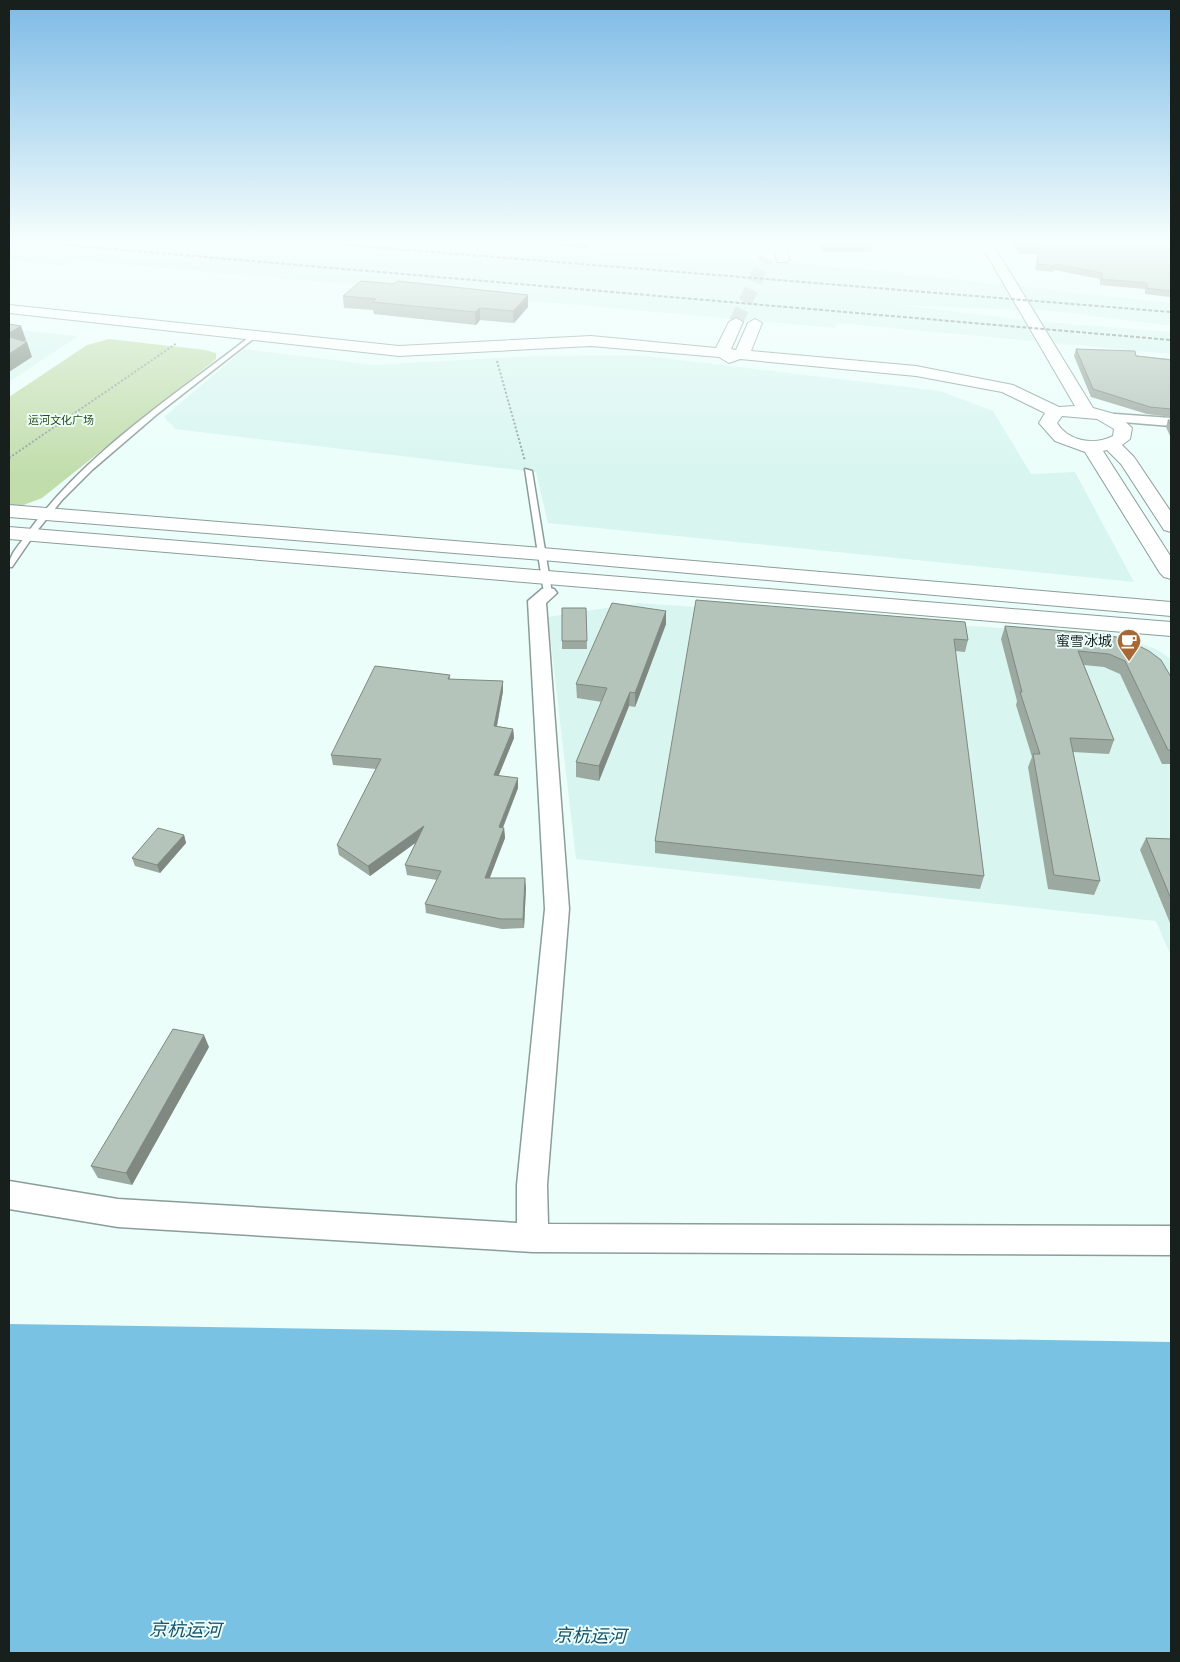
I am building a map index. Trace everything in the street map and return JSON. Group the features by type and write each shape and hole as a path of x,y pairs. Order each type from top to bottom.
{"street":[{"path":"38,321 399,351 591,341 731,355 941,380 993,396 1026,409 1058,415 1086,412 1115,418 1171,422"},
{"path":"126,321 191,327 252,338 394,356 587,346 731,355"},
{"path":"1016,321 1040,362"},
{"path":"1032,321 1086,412"},
{"path":"731,355 736,322"},
{"path":"731,355 755,323"},
{"path":"1054,387 1058,415 1052,432 1062,439 1091,446 1112,445 1121,439 1123,428 1115,418"},
{"path":"1112,445 1128,461 1171,526"},
{"path":"1091,446 1171,573"},
{"path":"9,511 542,554 1171,609"},
{"path":"18,534 547,586 1171,629"},
{"path":"533,1238 532,1186 557,909 537,602 547,586"},
{"path":"9,1195 118,1213 533,1238 1171,1241"}],"lane":[{"path":"9,565 18,534 44,514 113,447 252,338"},
{"path":"528,471 547,586"}],"path":[{"path":"9,458 190,334"},
{"path":"492,351 498,363 528,471"}],"shaded area":[{"path":"752,321 1032,321 1171,332 1171,354 837,323 835,328"},
{"path":"1128,321 1171,321 1171,326"},
{"path":"9,329 78,336 9,382"},
{"path":"244,349 373,365 534,356 637,355 940,391 993,411 1031,474 1075,472 1134,582 548,523 536,472 175,429 164,417"},
{"path":"638,603 1116,636 1156,649 1171,659 1171,956 1156,921 576,859 548,617"}],"green space":[{"name":"运河文化广场","path":"109,339 205,350 216,353 216,359 42,498 21,506 9,506 9,397 87,345"}],"water":[{"name":"京杭运河","path":"9,1324 1171,1342 1171,1653 9,1653"}],"building":[{"path":"9,324 21,326 9,333"},
{"path":"9,337 27,342 9,354"},
{"path":"1076,349 1135,351 1136,356 1171,360 1171,409 1150,407 1093,389"},
{"path":"696,600 965,622 968,640 954,639 984,876 655,841"},
{"path":"612,603 666,611 635,693 630,692 599,766 576,762 607,688 576,684"},
{"path":"562,608 586,608 587,641 562,641"},
{"path":"1005,626 1103,634 1125,639 1149,651 1161,660 1171,677 1171,750 1168,750 1125,661 1109,654 1078,651 1114,740 1070,738 1100,881 1054,875 1033,754 1040,754 1020,692 1022,692"},
{"path":"375,666 450,675 448,679 503,681 494,726 513,729 494,775 518,778 499,827 504,828 485,878 525,878 523,919 501,919 425,904 441,871 405,865 424,826 368,866 337,845 381,759 331,755"},
{"path":"158,828 184,835 157,865 132,858"},
{"path":"1146,838 1171,839 1171,899"},
{"path":"173,1029 204,1035 126,1173 91,1166"}],"railway":[{"path":"945,321 1171,340"}],"place":[{"name":"蜜雪冰城","path":"1129,662"}]}
